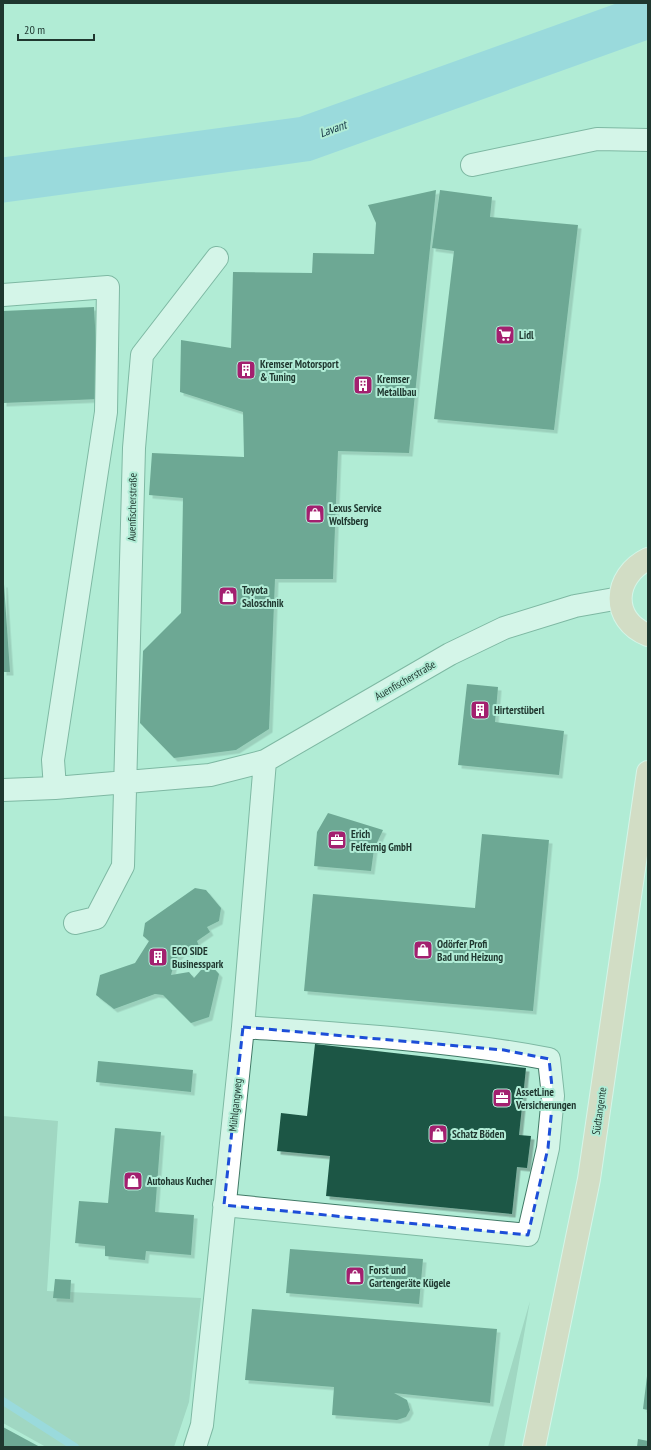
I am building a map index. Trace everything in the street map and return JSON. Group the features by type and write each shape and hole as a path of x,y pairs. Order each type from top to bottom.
{"main road":[{"path":"648,560 636,565 628,574 622,585 620,598 622,611 629,622 639,631 648,635"},
{"name":"Südtangente","path":"534,1447 589,1179 648,772"}],"street":[{"path":"472,165 597,139 648,140"},
{"name":"Auenfischerstraße","path":"75,924 96,918 123,866 134,448 142,355 217,258"},
{"path":"3,295 108,287 106,412 53,760 55,788"},
{"name":"Auenfischerstraße","path":"3,790 126,783 210,775 265,761 450,654 504,628 575,606 620,598"},
{"name":"Mühlgangweg","path":"195,1447 202,1425 243,1027 265,761"},
{"path":"224,1205 528,1235 548,1148 553,1096 550,1058 488,1048 345,1034 243,1027"}],"highlighted area":[{"path":"243,1027 504,1050 549,1059 553,1096 548,1148 528,1235 224,1205"}],"green space":[{"path":"3,1116 58,1121 47,1291 201,1298 189,1402 174,1447 46,1447 3,1423"},
{"path":"530,1301 504,1447 488,1447"}],"building":[{"path":"436,190 409,453 338,451 333,579 275,579 269,729 236,750 174,758 140,723 143,651 181,613 183,498 149,495 152,453 244,457 243,412 180,392 181,340 231,348 233,272 312,273 313,253 374,254 376,223 368,205"},
{"name":"Lidl","path":"440,190 492,197 490,217 578,225 554,430 434,419 454,251 432,248"},
{"path":"94,307 99,399 3,403 3,311"},
{"path":"4,584 10,672 3,672"},
{"path":"467,684 498,687 495,722 564,731 559,775 458,765"},
{"path":"328,813 383,830 374,849 371,871 314,866 317,832"},
{"name":"Odörfer Profi Bad und Heizung","path":"482,834 549,840 533,1011 304,991 313,894 475,908"},
{"name":"ECO SIDE Businesspark","path":"195,888 206,890 221,908 219,921 207,927 210,932 197,941 199,946 189,954 182,952 175,960 171,975 189,972 194,978 208,962 219,974 209,1017 191,1023 163,995 155,994 114,1009 96,995 100,975 135,963 149,941 143,936 145,923"},
{"path":"315,1044 526,1068 519,1135 531,1136 527,1168 517,1167 512,1214 326,1196 330,1156 277,1151 281,1113 307,1116"},
{"path":"98,1061 193,1070 191,1092 96,1082"},
{"name":"Autohaus Kucher","path":"115,1128 161,1132 155,1212 194,1215 191,1255 146,1251 145,1260 105,1256 105,1246 75,1243 79,1201 108,1203"},
{"name":"Forst und Gartengeräte Kügele","path":"290,1249 423,1259 419,1304 286,1293"},
{"path":"55,1279 71,1280 70,1299 53,1298"},
{"path":"252,1309 497,1329 490,1403 394,1393 407,1400 410,1410 406,1417 397,1420 332,1415 334,1387 245,1380"},
{"path":"648,1376 648,1410 643,1409"},
{"path":"3,1427 40,1447 3,1447"},
{"path":"638,1439 648,1441 648,1447 637,1447"}],"waterway":[{"name":"Lavant","path":"3,180 305,139 648,16"},
{"path":"3,1401 75,1447"}],"place":[{"name":"Lidl","path":"505,335"},
{"name":"Kremser Motorsport & Tuning","path":"246,370"},
{"name":"Kremser Metallbau","path":"363,385"},
{"name":"Lexus Service Wolfsberg","path":"315,514"},
{"name":"Toyota Saloschnik","path":"228,596"},
{"name":"Hirterstüberl","path":"480,710"},
{"name":"Erich Felfernig GmbH","path":"337,840"},
{"name":"Odörfer Profi Bad und Heizung","path":"423,950"},
{"name":"ECO SIDE Businesspark","path":"158,957"},
{"name":"AssetLine Versicherungen","path":"502,1098"},
{"name":"Schatz Böden","path":"438,1134"},
{"name":"Autohaus Kucher","path":"133,1181"},
{"name":"Forst und Gartengeräte Kügele","path":"355,1276"}]}
